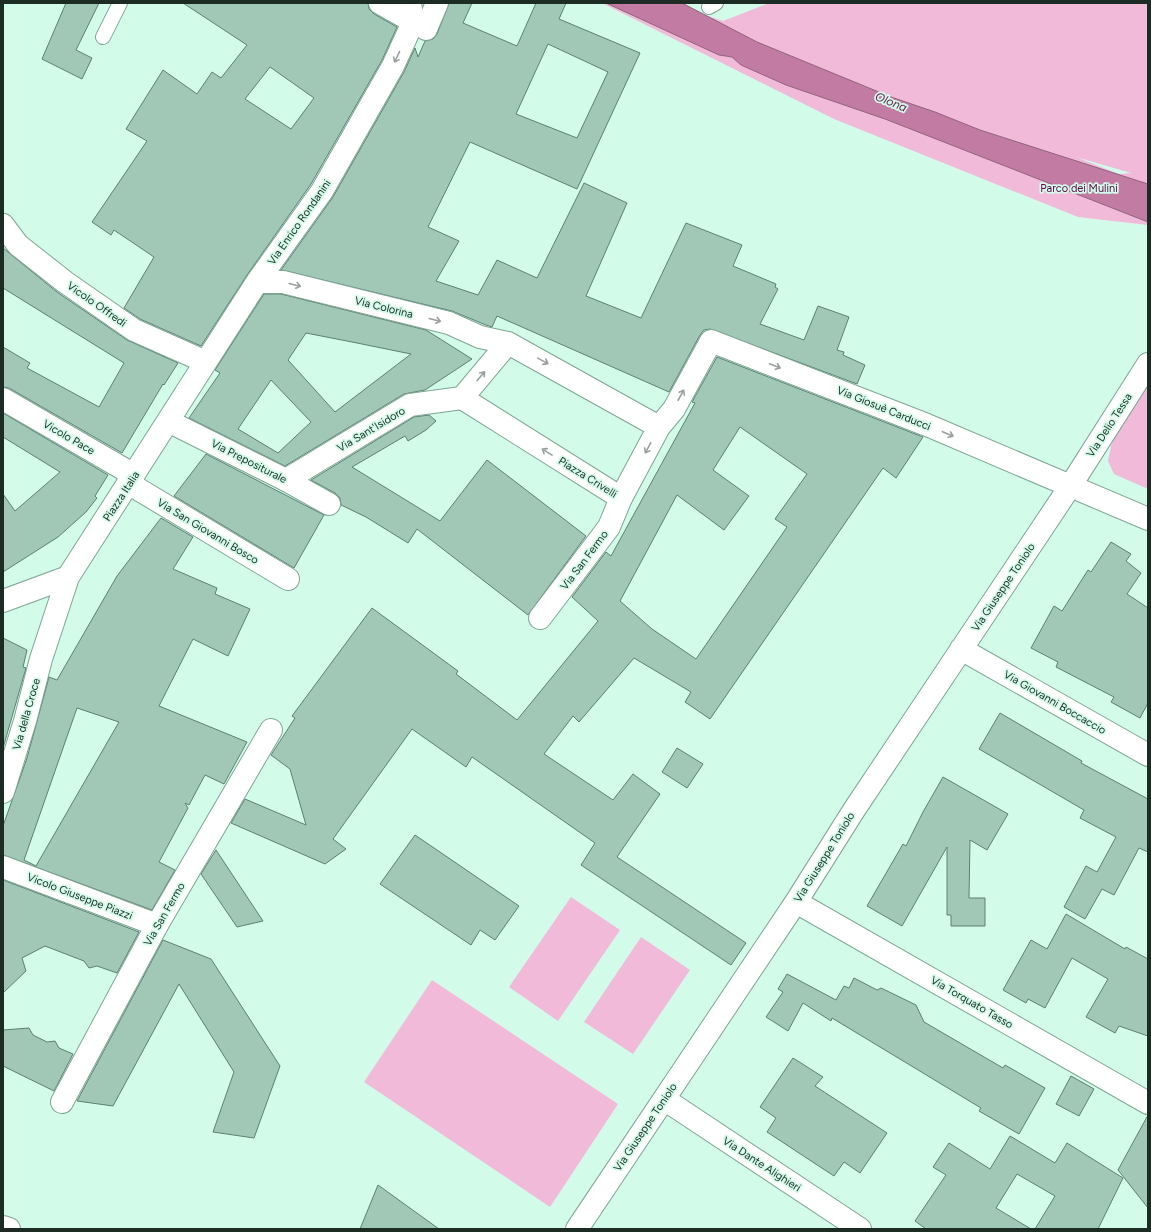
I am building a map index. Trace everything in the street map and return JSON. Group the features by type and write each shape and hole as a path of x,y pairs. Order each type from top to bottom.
{"street":[{"path":"380,3 412,12 426,29 437,3"},
{"name":"Via Enrico Rondanini","path":"171,418 257,282 322,191 393,66 412,12"},
{"name":"Vicolo Offredi","path":"3,225 18,244 65,282 134,330 206,362"},
{"name":"Via Colorina","path":"257,282 283,282 449,323 480,337 508,343"},
{"name":"Via Giosuè Carducci","path":"659,427 674,409 711,341 927,425 1148,519"},
{"path":"462,398 508,343 659,427"},
{"name":"Via Delio Tessa","path":"1071,485 1148,364"},
{"name":"Via Sant'Isidoro","path":"286,480 410,405 462,398"},
{"name":"Piazza Crivelli","path":"462,398 621,498 659,427"},
{"name":"Vicolo Pace","path":"3,399 131,479"},
{"name":"Piazza Italia","path":"41,659 68,577 171,418"},
{"name":"Via Prepositurale","path":"171,418 328,504"},
{"name":"Via San Giovanni Bosco","path":"131,479 288,579"},
{"name":"Via Giuseppe Toniolo","path":"577,1229 796,902 854,810 1071,485"},
{"name":"Via San Fermo","path":"540,618 610,527 621,498"},
{"path":"3,601 68,577"},
{"name":"Via Giovanni Boccaccio","path":"961,649 1148,755"},
{"name":"Via della Croce","path":"3,792 25,721 41,659"},
{"name":"Via San Fermo","path":"62,1102 157,925 272,730"},
{"name":"Vicolo Giuseppe Piazzi","path":"3,868 157,925"},
{"name":"Via Torquato Tasso","path":"796,902 1148,1102"},
{"name":"Via Dante Alighieri","path":"664,1099 860,1229"},
{"path":"3,1227 9,1229"}],"lane":[{"path":"103,37 120,3"}],"green space":[{"name":"Parco dei Mulini","path":"602,3 680,3 705,15 723,21 769,3 1148,3 1148,225 1078,217 834,119","holes":["1076,157 1131,173 1119,174"]},
{"path":"1148,361 1148,489 1114,474 1108,461 1111,446"},
{"path":"571,897 620,930 558,1021 509,987"},
{"path":"641,937 690,970 633,1054 584,1022"},
{"path":"432,980 618,1104 550,1207 364,1082"}],"water":[{"name":"Olona","path":"606,3 682,3 757,42 891,97 935,112 980,130 1148,184 1148,222 885,119 786,85 741,65 732,57 719,55"}],"building":[{"path":"66,3 99,3 76,50 92,58 82,79 42,59"},
{"path":"183,3 368,3 369,9 374,14 397,27 382,60 311,184 247,275 201,346 140,319 124,308 154,257 114,230 111,235 92,222 147,141 126,129 163,70 197,94 212,72 221,78 247,45","holes":["270,67 314,98 291,129 245,99"]},
{"path":"449,3 472,3 463,23 517,46 536,3 566,3 559,19 640,53 577,189 470,142 428,227 459,241 436,281 478,295 497,260 537,278 584,183 627,203 586,296 641,318 686,223 742,245 733,266 776,284 775,287 778,289 760,324 804,340 818,306 849,317 837,350 844,352 843,355 865,365 857,384 710,329 704,330 700,335 669,392 497,316 492,327 452,311 281,270 333,197 404,72 415,48 418,57 425,41 433,39 437,34","holes":["548,44 608,72 577,138 516,114"]},
{"path":"3,248 57,292 127,340 178,363 164,385 163,384 122,453 9,388 3,387 3,347 30,363 27,368 99,407 124,363 3,288"},
{"path":"264,294 281,294 426,330 472,359 425,390 404,394 285,466 189,418 220,373 215,370","holes":["306,333 357,343 411,354 335,412 288,360","271,380 311,422 278,453 238,429"]},
{"path":"717,357 923,437 896,478 883,468 710,719 685,702 691,692 634,658 579,722 573,716 544,754 613,800 633,774 660,794 617,857 746,943 731,965 581,865 595,843 472,757 466,767 412,729 333,839 346,849 325,864 231,823 245,799 306,825 290,769 271,755 295,718 292,716 372,608 458,671 456,674 517,720 598,621 572,597 606,552 611,556 695,403 692,402","holes":["740,427 807,474 775,519 787,527 696,659 652,629 620,601 677,495 724,530 749,496 713,470"]},
{"path":"3,413 108,475 95,496 97,498 86,512 58,537 3,572 3,494 15,511 60,472 3,437"},
{"path":"429,415 436,421 426,430 408,441 405,436 352,467 440,521 487,460 586,536 528,615 417,529 408,543 366,517 341,505 340,498 335,493 311,480 414,417"},
{"path":"206,454 324,515 294,568 174,496"},
{"path":"161,518 193,537 173,569 217,588 215,594 250,609 228,656 193,639 159,706 247,742 224,784 205,775 189,805 185,803 188,808 159,862 175,870 152,910 3,855 3,826 27,758 49,677 57,680 117,576","holes":["77,708 119,722 36,866 24,860"]},
{"path":"1111,542 1131,554 1126,561 1141,573 1127,594 1148,608 1148,703 1140,718 1111,702 1114,697 1056,667 1058,662 1031,648 1054,606 1062,611 1088,570 1091,572"},
{"path":"3,638 27,650 23,667 26,668 3,748"},
{"path":"1000,713 1082,761 1081,763 1148,799 1148,852 1139,848 1114,895 1102,889 1085,919 1064,907 1086,866 1097,872 1116,837 1080,818 1084,810 979,749"},
{"path":"677,748 703,764 687,788 662,772"},
{"path":"943,777 1008,814 987,850 970,840 969,898 985,898 985,926 951,926 951,915 947,915 947,847 902,926 867,906 903,844 906,846"},
{"path":"415,835 519,906 495,940 480,930 471,945 380,884"},
{"path":"216,850 263,921 237,927 201,874"},
{"path":"3,880 139,932 117,973 97,966 89,968 84,961 45,946 22,958 26,971 3,993"},
{"path":"1066,914 1125,949 1126,947 1148,959 1148,1036 1119,1026 1115,1033 1086,1017 1108,979 1072,958 1045,1008 1028,999 1026,1003 1003,990 1031,940 1047,949"},
{"path":"163,940 211,959 280,1066 254,1138 213,1132 234,1072 179,984 113,1106 77,1101"},
{"path":"787,974 836,1000 844,986 849,988 854,978 877,990 881,988 916,1005 924,1022 1003,1068 1005,1065 1045,1088 1019,1134 979,1111 981,1108 832,1018 831,1021 803,1003 788,1031 766,1017 783,992 778,989"},
{"path":"29,1028 33,1035 47,1042 55,1041 59,1048 73,1054 54,1091 3,1066 3,1030"},
{"path":"793,1058 823,1077 815,1086 887,1133 860,1173 844,1162 834,1176 767,1132 776,1118 760,1107"},
{"path":"1071,1076 1094,1089 1079,1116 1056,1104"},
{"path":"1148,1115 1148,1208 1118,1170"},
{"path":"1010,1136 1055,1163 1067,1143 1123,1178 1098,1229 1035,1229 1055,1196 1017,1174 996,1208 1031,1229 926,1229 915,1221 946,1175 933,1167 949,1143 990,1169"},
{"path":"378,1185 439,1229 360,1229"}]}
